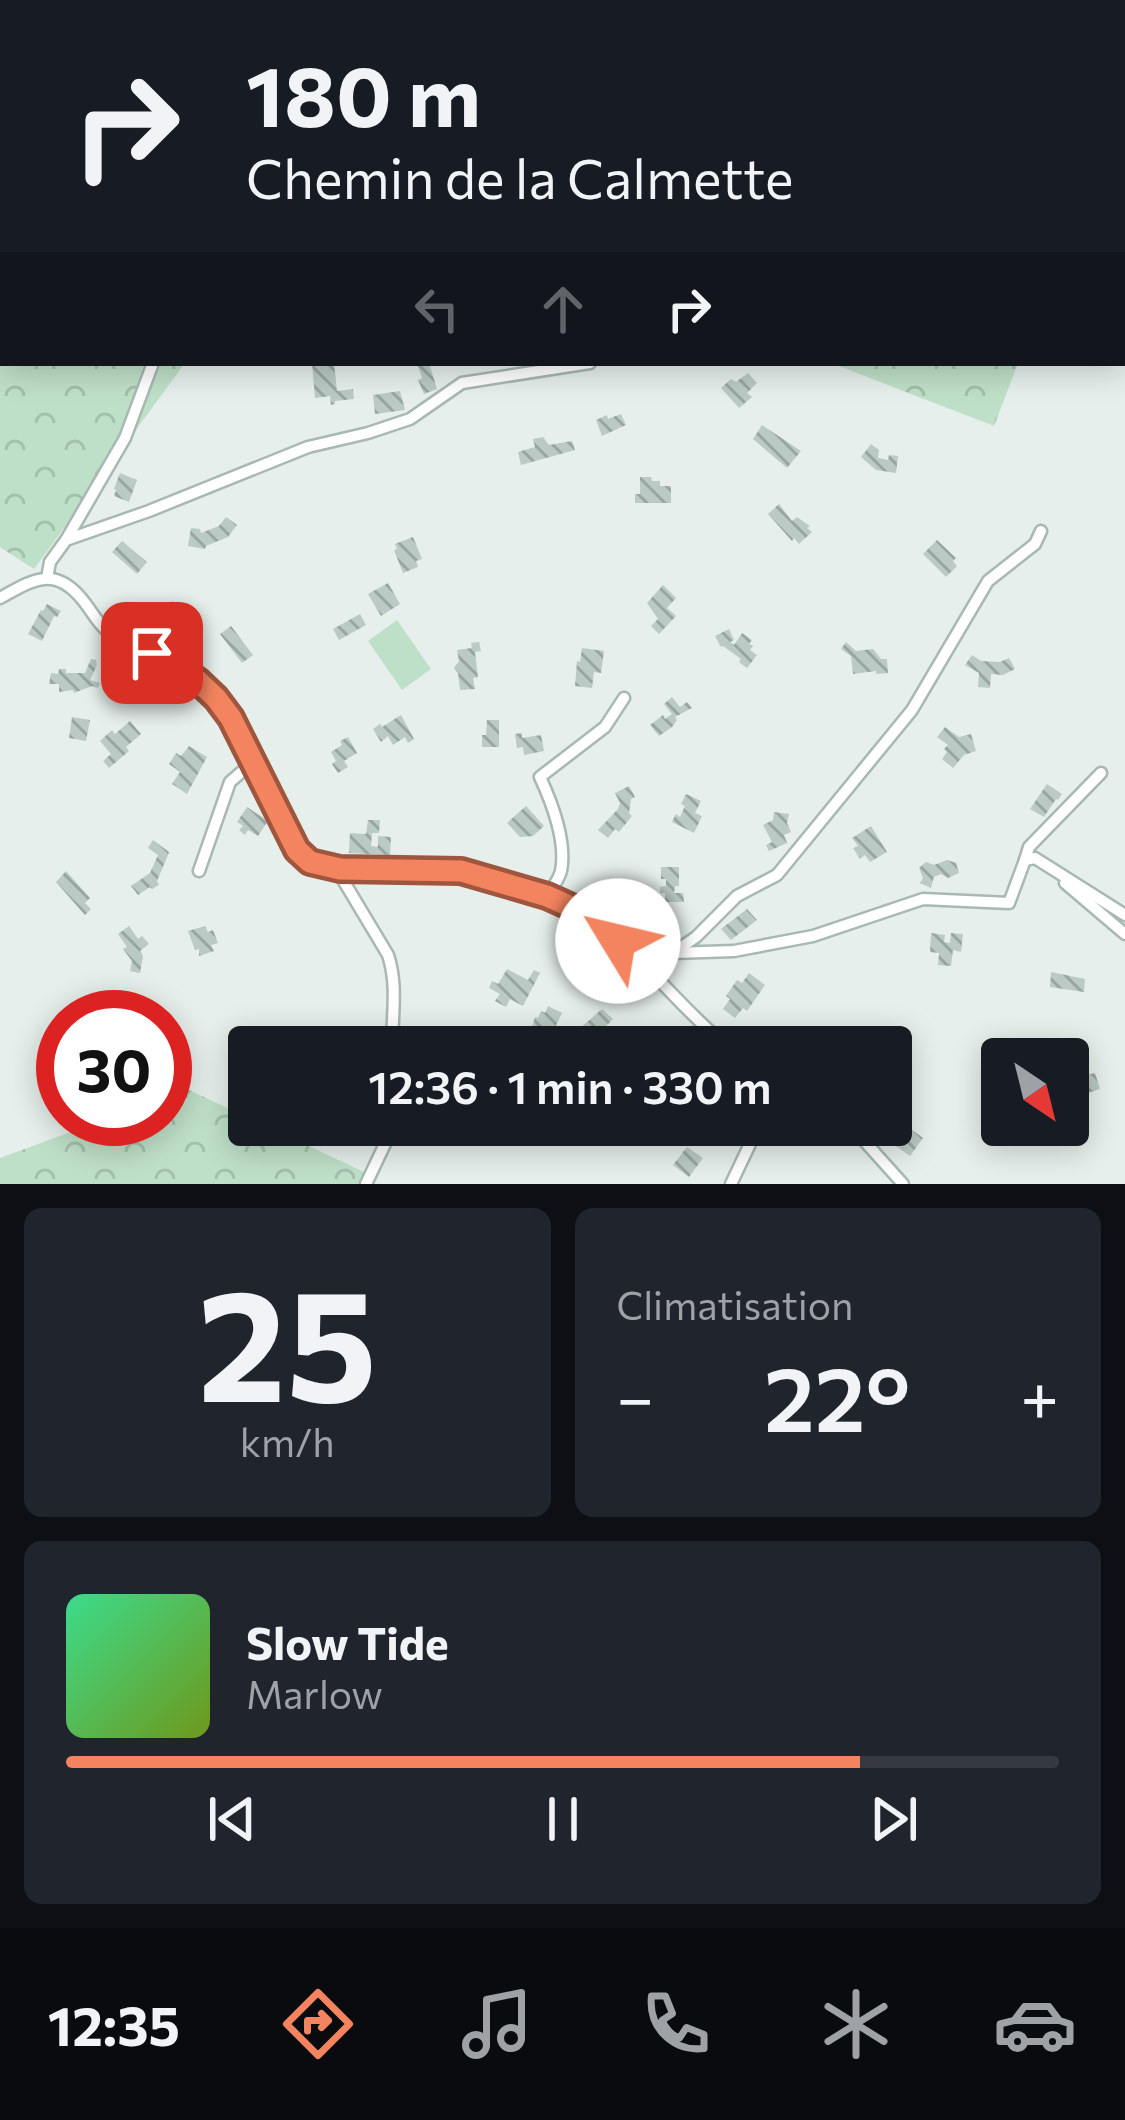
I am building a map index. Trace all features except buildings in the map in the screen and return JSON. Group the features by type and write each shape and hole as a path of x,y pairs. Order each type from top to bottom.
{"street":[{"path":"47,578 50,562 125,438 151,366"},
{"path":"65,539 308,447 410,419 462,383 571,366"},
{"path":"673,953 737,896 776,875 912,710 988,581 1035,544 1040,531"},
{"path":"0,598 32,580 47,578 72,588 105,629 197,680 231,718 297,850 310,862 340,869 461,871 547,896 578,910 637,958 704,1026"},
{"path":"547,896 561,873 561,857 556,813 540,777 605,727 624,698"},
{"path":"199,871 230,782 253,762"},
{"path":"637,958 734,951 813,936 923,898 1009,903 1030,859 1029,847 1101,773"},
{"path":"1030,859 1125,914"},
{"path":"1030,859 1125,934"},
{"path":"340,869 392,966 393,1026"},
{"path":"366,1184 384,1146"},
{"path":"730,1184 749,1146"},
{"path":"869,1146 903,1184"}],"green space":[{"path":"0,366 183,366 34,569 0,547"},
{"path":"839,366 1017,366 994,426"},
{"path":"397,620 431,669 402,690 368,641"},
{"path":"192,1091 228,1108 228,1146 309,1146 364,1172 362,1184 0,1184 0,1158 36,1145 192,1146"}],"route":[{"path":"152,653 197,680 216,698 231,718 297,850 310,862 340,869 461,871 547,896 578,910 618,941"}]}
